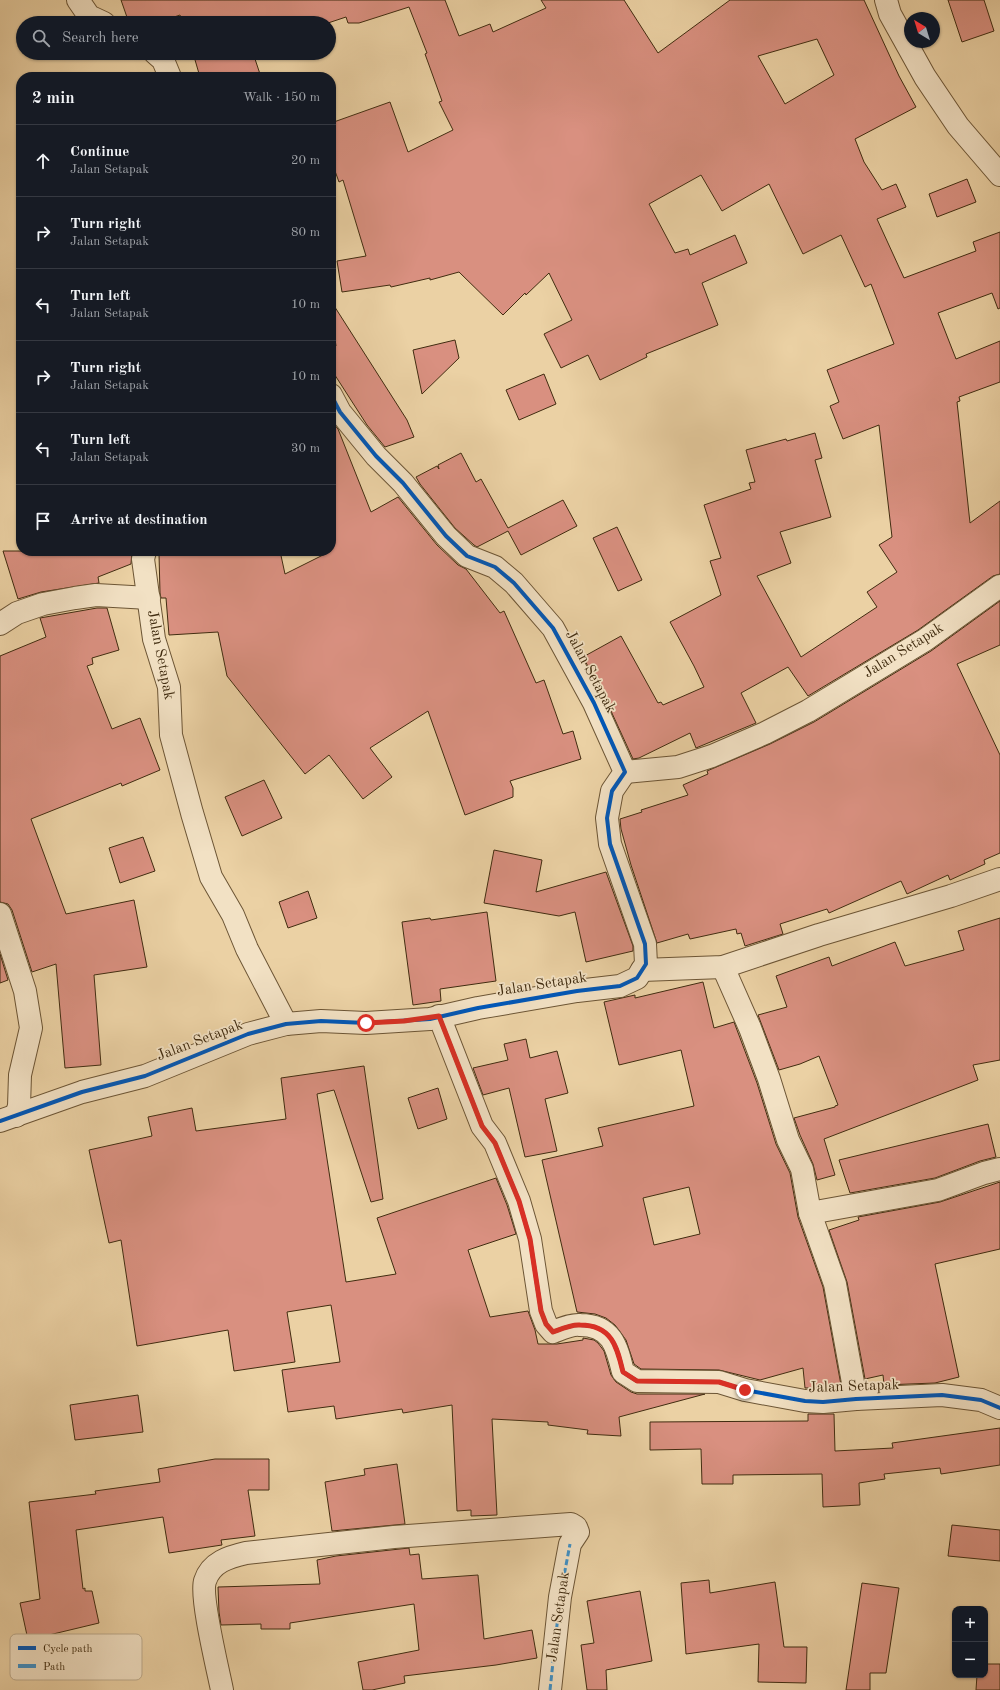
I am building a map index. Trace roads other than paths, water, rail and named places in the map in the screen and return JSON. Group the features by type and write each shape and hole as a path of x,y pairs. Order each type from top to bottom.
{"street":[{"path":"78,0 88,16"},
{"path":"886,0 890,14 924,77 958,126 1000,175"},
{"path":"163,60 168,72"},
{"name":"Jalan Setapak","path":"336,411 376,456 403,483 446,536 467,556 495,567 514,583 553,628 594,703 625,772 678,767 712,756 765,733 808,711 925,640 1000,586"},
{"name":"Jalan Setapak","path":"144,556 154,639 169,687 171,735 211,877 233,915 247,949 286,1024"},
{"name":"Jalan Setapak","path":"0,624 17,613 43,604 75,598 96,595 149,598"},
{"path":"625,772 612,791 608,818 610,844 645,944 646,964 642,970"},
{"path":"642,970 723,967 819,935 950,896 1000,879"},
{"name":"Jalan Setapak","path":"0,914 23,984 31,1028 20,1075 19,1106 8,1118"},
{"name":"Jalan Setapak","path":"723,967 750,1028 769,1079 788,1140 802,1169 810,1213 835,1284 856,1399"},
{"name":"Jalan Setapak","path":"8,1118 82,1092 145,1076 248,1034 286,1024 322,1021 366,1023 404,1021 439,1016 577,991 620,986 637,978 642,970"},
{"name":"Jalan Setapak","path":"439,1016 482,1126 495,1143 519,1201 530,1239 541,1311 546,1324 553,1332 580,1324 597,1327 606,1332 615,1343 623,1372 637,1381 719,1382 745,1390 805,1401 822,1402 942,1395 981,1400 1000,1408"},
{"path":"810,1213 938,1190 984,1172 1000,1169"},
{"name":"Jalan Setapak","path":"222,1690 205,1598 205,1581 213,1567 228,1557 246,1553 394,1537 571,1524 576,1527 578,1532 570,1544 560,1597 550,1690"}]}
